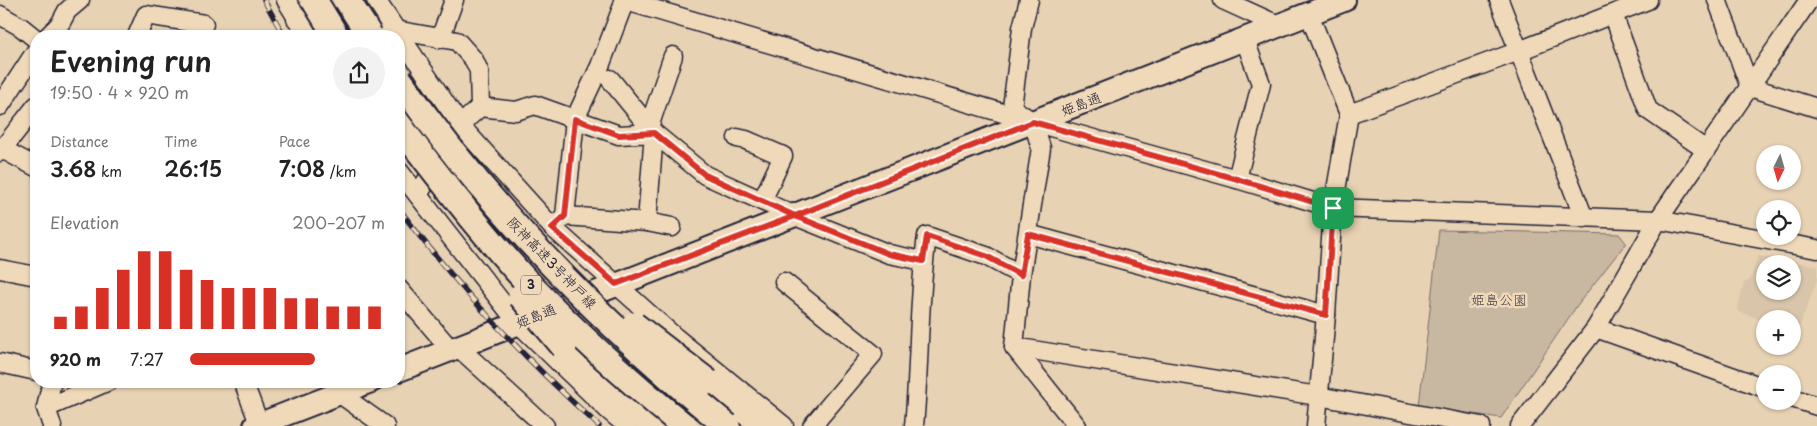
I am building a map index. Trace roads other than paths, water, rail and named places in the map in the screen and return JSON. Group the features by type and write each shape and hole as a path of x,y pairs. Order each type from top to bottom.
{"highway":[{"path":"314,0 332,30"},
{"path":"347,0 366,30"},
{"name":"阪神高速3号神戸線","path":"405,87 494,201 550,264 613,327 727,426"},
{"name":"阪神高速3号神戸線","path":"405,133 472,217 528,282 589,342 684,426"},
{"name":"3","path":"405,143 474,235 564,348 652,426"},
{"name":"3","path":"494,201 639,329 764,426"}],"main road":[{"name":"姫島通","path":"405,368 1344,0"},
{"path":"258,426 354,388"}],"street":[{"path":"54,30 60,24 67,11 80,0"},
{"path":"286,0 304,30"},
{"path":"376,0 395,30"},
{"path":"440,39 454,0"},
{"path":"558,222 575,119 600,66 625,0 1033,122 1333,208 1658,220 1817,249"},
{"path":"1028,0 1022,28 1012,108 1033,122 1041,148 1021,275 1014,347 1077,426"},
{"path":"1499,0 1584,218"},
{"path":"1349,114 1519,51 1648,0"},
{"path":"1717,0 1750,87"},
{"path":"1520,426 1596,328 1658,220 1809,0"},
{"path":"1226,1 1280,26"},
{"path":"1309,14 1349,114 1333,208 1316,426"},
{"path":"1613,14 1648,110 1706,150"},
{"path":"0,15 30,34"},
{"path":"140,30 146,15 204,24 200,30"},
{"path":"296,18 395,30"},
{"path":"405,32 457,42 474,60 479,71 480,107"},
{"path":"1237,179 1261,84 1245,40"},
{"path":"405,45 460,125 558,222 616,284 675,338 784,426"},
{"path":"647,222 652,130 673,56"},
{"path":"0,106 30,60"},
{"path":"610,79 652,130 705,175 795,216 889,254 923,261"},
{"path":"1750,87 1817,108"},
{"path":"418,195 460,125 480,107 516,111 535,105 619,135 652,130"},
{"path":"30,114 1,151 30,164"},
{"path":"737,138 783,156 762,201"},
{"path":"405,179 518,323 627,426"},
{"path":"558,222 647,222 672,228"},
{"path":"1028,234 1326,315"},
{"path":"914,426 923,261 927,236 986,256 1021,275"},
{"path":"0,268 30,275"},
{"path":"784,282 873,354 812,426"},
{"path":"405,295 455,348 545,426"},
{"path":"1596,328 1756,385"},
{"path":"1014,347 1318,396 1481,426"},
{"path":"0,363 30,370"},
{"path":"50,388 46,408 52,426"},
{"path":"46,408 93,388"},
{"path":"245,388 258,426"},
{"path":"340,394 385,426"},
{"path":"1801,401 1817,406"}],"railway":[{"path":"264,0 281,30"},
{"path":"405,217 469,295 519,349 599,426"}],"park label":[{"name":"姫島公園","path":"1499,300"}]}
